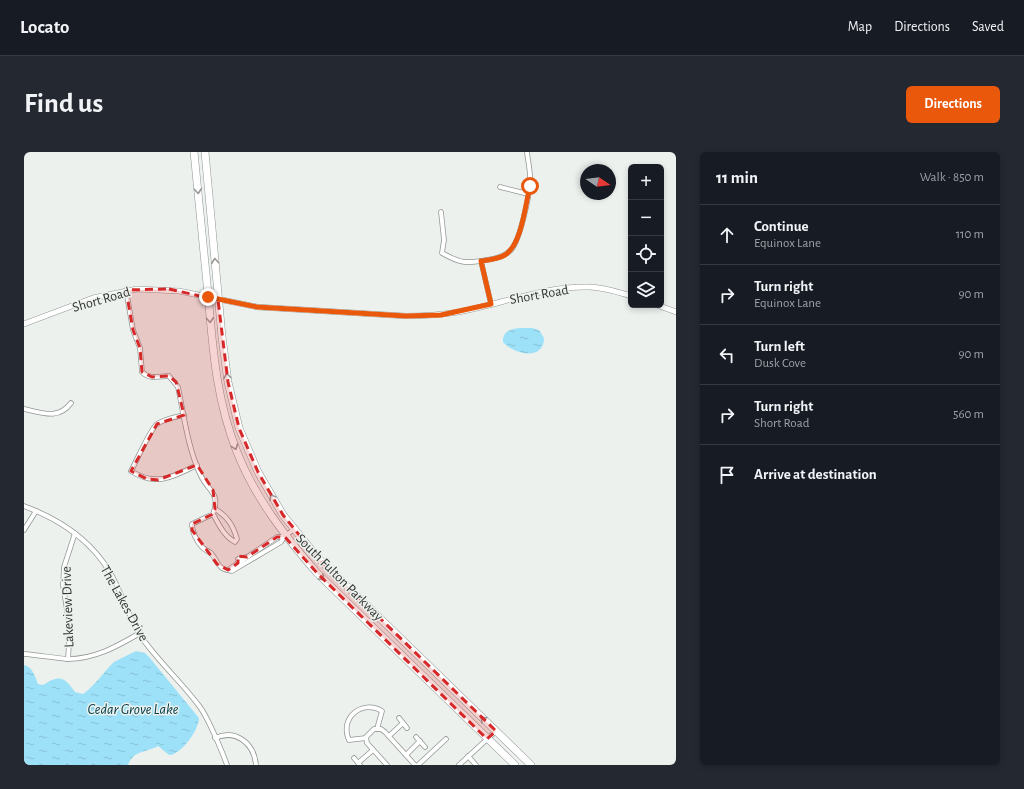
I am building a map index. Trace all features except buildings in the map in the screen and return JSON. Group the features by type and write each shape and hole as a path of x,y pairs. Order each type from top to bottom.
{"highway":[{"name":"South Fulton Parkway","path":"194,152 213,363 228,425 246,472 266,510 284,536 317,573 515,765"},
{"name":"South Fulton Parkway","path":"205,152 225,366 239,428 258,472 293,530 318,558 532,765"}],"street":[{"path":"441,212 444,240 442,253 467,264 504,256 511,250 517,241 528,194 530,182 527,152"},
{"path":"500,187 528,194"},
{"path":"481,261 491,304"},
{"name":"Short Road","path":"24,324 93,298 126,290 169,289 257,307 412,316 441,315 545,290 566,288 601,288 628,295"},
{"path":"126,290 130,316 140,348 142,372 147,376 152,377 169,376 176,382 197,465 202,477 213,490 215,509 213,514 192,524 192,530 201,547 211,553 217,564 228,570 232,571 259,552"},
{"path":"664,308 676,312"},
{"path":"24,409 58,414 65,410 70,403"},
{"path":"184,415 157,424 150,431 148,441 131,471 147,479 158,480 171,477 197,465"},
{"name":"The Lakes Drive","path":"24,506 58,522 75,533 98,556 110,573 140,633 201,708 227,765"},
{"path":"213,514 220,527 229,538 235,542 237,539 235,529 228,518 215,509"},
{"path":"24,530 36,511"},
{"path":"239,565 238,559 240,557 247,557 281,542 284,536 293,530"},
{"name":"Lakeview Drive","path":"68,659 70,629 63,585 64,567 75,533"},
{"path":"24,654 68,659 87,658 102,653 140,633"},
{"path":"366,738 349,740 346,735 348,718 354,712 370,707 382,711 377,729"},
{"path":"399,718 407,728"},
{"path":"389,736 403,723"},
{"path":"387,765 367,742 366,738 369,732 381,729 416,765 446,739"},
{"path":"459,765 496,731"},
{"path":"215,738 224,734 239,737 249,745 255,755 256,765"},
{"path":"416,737 425,747"},
{"path":"406,755 420,741"},
{"path":"354,758 359,764 373,750"},
{"path":"468,756 476,765"}],"highlighted area":[{"path":"169,289 218,300 228,382 239,428 258,472 283,515 318,558 496,731 487,739 317,573 285,537 277,537 247,557 238,556 238,563 228,570 217,564 192,530 192,524 213,514 215,509 213,490 197,465 158,480 147,479 131,471 157,424 184,415 176,382 169,376 152,377 142,372 140,348 133,330 126,290"}],"water":[{"path":"532,328 539,330 544,338 543,345 534,353 521,353 508,347 503,342 506,333 513,329"},
{"name":"Cedar Grove Lake","path":"136,651 145,653 149,657 199,718 193,735 184,746 174,754 169,755 158,746 140,752 130,760 128,765 24,765 24,665 32,670 38,684 43,685 53,679 58,678 65,680 75,692 83,694 92,687 114,662"}],"route":[{"path":"208,297 257,307 406,316 441,315 491,304 481,261 504,256 511,250 517,241 530,186"}]}
